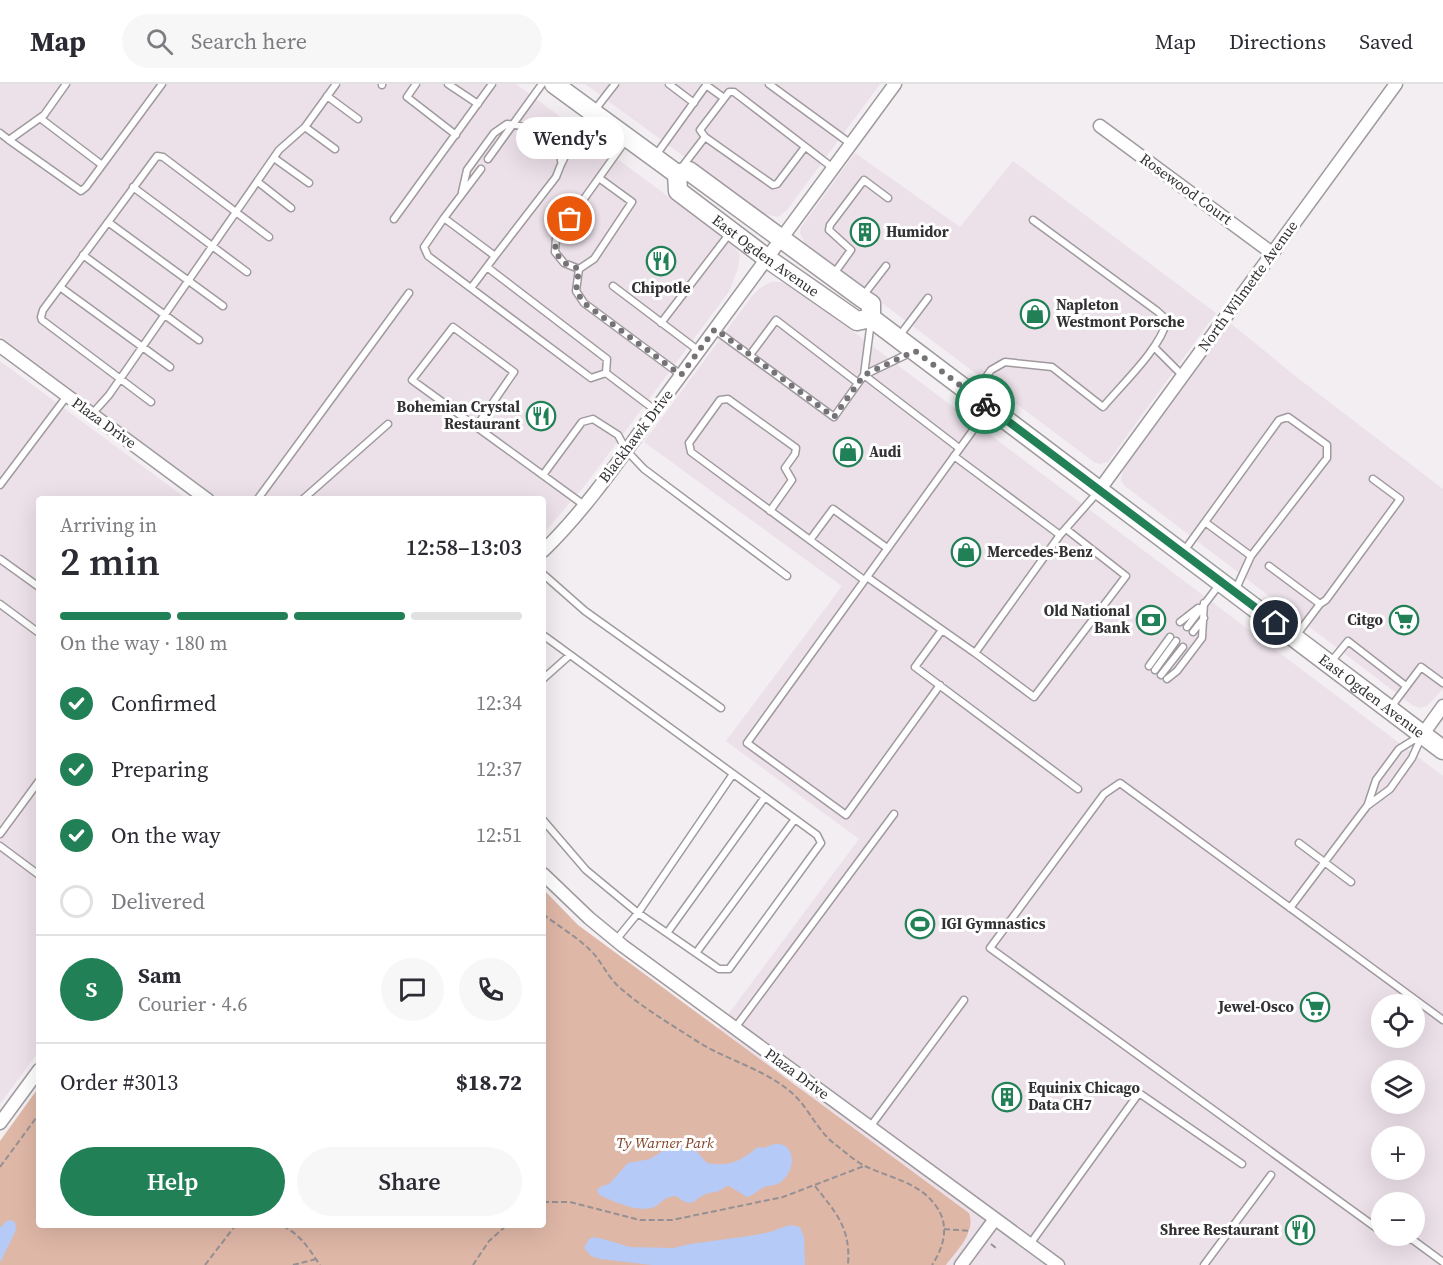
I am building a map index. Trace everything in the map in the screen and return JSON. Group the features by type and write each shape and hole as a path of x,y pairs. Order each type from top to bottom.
{"main road":[{"name":"East Ogden Avenue","path":"554,84 677,174 689,171 871,304 871,318"},
{"name":"East Ogden Avenue","path":"677,174 678,190 768,259 857,321 871,318 1443,750"}],"street":[{"name":"North Wilmette Avenue","path":"1100,489 1396,84"},
{"name":"Blackhawk Drive","path":"546,548 584,505 626,450 768,259 891,86"},
{"name":"Rosewood Court","path":"1101,126 1272,253"},
{"name":"Plaza Drive","path":"0,346 203,496"},
{"path":"1423,734 1443,706"},
{"name":"Plaza Drive","path":"546,877 616,940 1058,1265"},
{"path":"0,1123 36,1074"},
{"path":"961,1265 995,1219"}],"lane":[{"path":"9,140 40,118 66,84"},
{"path":"0,133 81,191 162,84"},
{"path":"92,414 110,395 274,158 294,135 305,127 336,84"},
{"path":"417,84 407,98 456,135"},
{"path":"448,84 478,104"},
{"path":"394,219 492,84"},
{"path":"488,159 542,84"},
{"path":"471,288 556,177 561,162 615,84"},
{"path":"669,84 694,103"},
{"path":"769,84 851,144"},
{"path":"654,158 706,85 724,98"},
{"path":"805,147 777,184 773,185 705,137 700,130 729,92 734,92 833,168"},
{"path":"327,96 358,119"},
{"path":"40,118 102,165"},
{"path":"462,194 467,170 494,133 507,124 532,127 561,150 561,162"},
{"path":"305,127 334,149"},
{"path":"677,174 705,137"},
{"path":"579,269 564,263 555,252 556,238 627,138"},
{"path":"151,402 42,320 43,310 60,286 154,159 160,156 269,237"},
{"path":"274,158 309,183"},
{"path":"481,169 424,247 428,256 591,378 606,373"},
{"path":"599,178 632,202 594,259 579,269 576,291 584,303 681,375"},
{"path":"832,276 852,250 831,234 830,225 864,180 888,198"},
{"path":"258,182 291,208"},
{"path":"133,187 247,272"},
{"path":"444,219 495,256"},
{"path":"973,395 991,370 1005,362 1052,367 1103,407 1165,331 1167,320 1033,220"},
{"path":"108,222 223,306"},
{"path":"661,323 731,231"},
{"path":"83,255 199,340"},
{"path":"862,298 886,266"},
{"path":"487,267 607,359 606,373"},
{"path":"60,286 170,367"},
{"path":"613,286 699,351"},
{"path":"260,496 409,293"},
{"path":"898,338 928,298"},
{"path":"864,375 871,318"},
{"path":"750,355 776,320 858,383"},
{"path":"476,427 514,372 453,327 412,380 476,427 584,505"},
{"path":"715,329 834,417 864,375 915,351"},
{"path":"1154,347 1183,376"},
{"path":"606,373 655,410"},
{"path":"864,375 959,448"},
{"path":"0,485 68,396"},
{"path":"770,511 792,480 785,468 795,454 796,448 728,399 720,400 688,443 691,452 770,511 810,540 975,653 1034,698 1126,576 1065,529"},
{"path":"940,685 846,815 747,743 989,407"},
{"path":"1180,622 1228,586 1327,458 1327,445 1288,417 1279,420 1183,553"},
{"path":"543,475 582,422 593,419 618,435 626,450 644,469 787,576"},
{"path":"307,496 388,424"},
{"path":"954,456 1060,535"},
{"path":"1295,637 1320,604 1326,600 1400,499 1373,479"},
{"path":"975,653 1060,535 1100,489"},
{"path":"810,540 833,509 887,548"},
{"path":"1205,522 1251,556"},
{"path":"0,559 36,585"},
{"path":"1269,566 1320,604"},
{"path":"546,577 585,611 721,708"},
{"path":"1183,647 1164,677 1177,671 1202,638 1204,603"},
{"path":"1187,627 1204,603"},
{"path":"0,604 36,631"},
{"path":"1193,632 1204,618"},
{"path":"942,630 915,667 1078,789"},
{"path":"546,637 817,835 821,843 729,969 719,969 638,913 586,870 546,823"},
{"path":"1170,637 1152,668 1176,641"},
{"path":"1330,664 1348,641 1406,686"},
{"path":"546,676 570,655"},
{"path":"1389,709 1421,667 1443,683"},
{"path":"1367,806 1376,780 1399,749 1423,734"},
{"path":"1290,908 1367,806 1389,789 1412,758 1423,734"},
{"path":"616,940 638,913 733,774"},
{"path":"1371,1224 990,948 1104,794 1120,783 1443,1020"},
{"path":"0,834 36,785"},
{"path":"667,933 765,797"},
{"path":"735,1028 894,814"},
{"path":"696,953 795,819"},
{"path":"1299,843 1351,882"},
{"path":"0,846 36,873"},
{"path":"870,1127 964,1000"},
{"path":"1029,1244 1138,1093 1242,1164"},
{"path":"1204,1265 1271,1174"},
{"path":"1421,1246 1443,1262"}],"path":[{"path":"546,916 589,949 616,984 630,996 706,1047 765,1074 793,1094 821,1132 833,1143 864,1166 918,1189 936,1205 941,1215 945,1236 932,1265"},
{"path":"0,1167 36,1118"},
{"path":"546,1202 570,1202 640,1220 664,1221 695,1217 756,1203 815,1186 864,1166"},
{"path":"815,1186 843,1223 848,1243 848,1265"},
{"path":"205,1265 233,1228"},
{"path":"286,1228 298,1235 320,1265"},
{"path":"473,1265 489,1241 504,1228"},
{"path":"293,1265 316,1259"}],"shaded area":[{"path":"0,84 516,84 708,226 735,248 740,255 730,290 586,484 546,531 546,496 215,496 0,336"},
{"path":"585,84 880,84 787,210 778,217 764,214 753,207"},
{"path":"855,153 960,227 1013,161 1216,313 1108,462 1099,464 1094,462 806,246 800,233 801,227"},
{"path":"771,282 780,282 794,287 1443,776 1443,1265 946,1265 970,1232 969,1213 718,1028 859,839 726,741 842,586 644,442 752,296"},
{"path":"1229,322 1299,379 1443,489 1443,689 1427,706 1420,708 1412,705 1121,481 1123,470"},
{"path":"0,361 183,496 36,496 36,1055 0,1104"}],"green space":[{"name":"Ty Warner Park","path":"546,892 578,925 969,1213 970,1227 960,1247 946,1265 0,1265 0,1141 36,1091 36,1228 546,1228"}],"water":[{"path":"674,1144 696,1151 707,1163 723,1164 740,1159 758,1147 782,1145 791,1153 791,1167 780,1183 764,1187 747,1197 729,1186 707,1193 690,1203 676,1196 645,1209 624,1205 599,1195 597,1190 609,1184 628,1163 650,1159"},
{"path":"10,1220 15,1222 16,1230 0,1263 0,1228"},
{"path":"789,1225 800,1227 804,1237 805,1265 652,1265 600,1259 591,1256 584,1248 589,1239 594,1237 630,1247 673,1248 770,1232"}],"way so far":[{"path":"570,219 556,238 555,252 564,263 579,269 576,291 584,303 681,375 715,329 834,417 864,375 915,351 985,404"}],"place":[{"name":"Wendy's","path":"570,219"},
{"name":"Humidor","path":"865,232"},
{"name":"Chipotle","path":"661,261"},
{"name":"Napleton Westmont Porsche","path":"1035,314"},
{"name":"Bohemian Crystal Restaurant","path":"541,416"},
{"name":"Audi","path":"848,452"},
{"name":"Mercedes-Benz","path":"966,552"},
{"name":"Old National Bank","path":"1151,620"},
{"name":"Citgo","path":"1404,620"},
{"name":"IGI Gymnastics","path":"920,924"},
{"name":"Jewel-Osco","path":"1315,1007"},
{"name":"Equinix Chicago Data CH7","path":"1007,1097"},
{"name":"Shree Restaurant","path":"1300,1230"}],"route":[{"path":"985,404 1276,623"}]}
